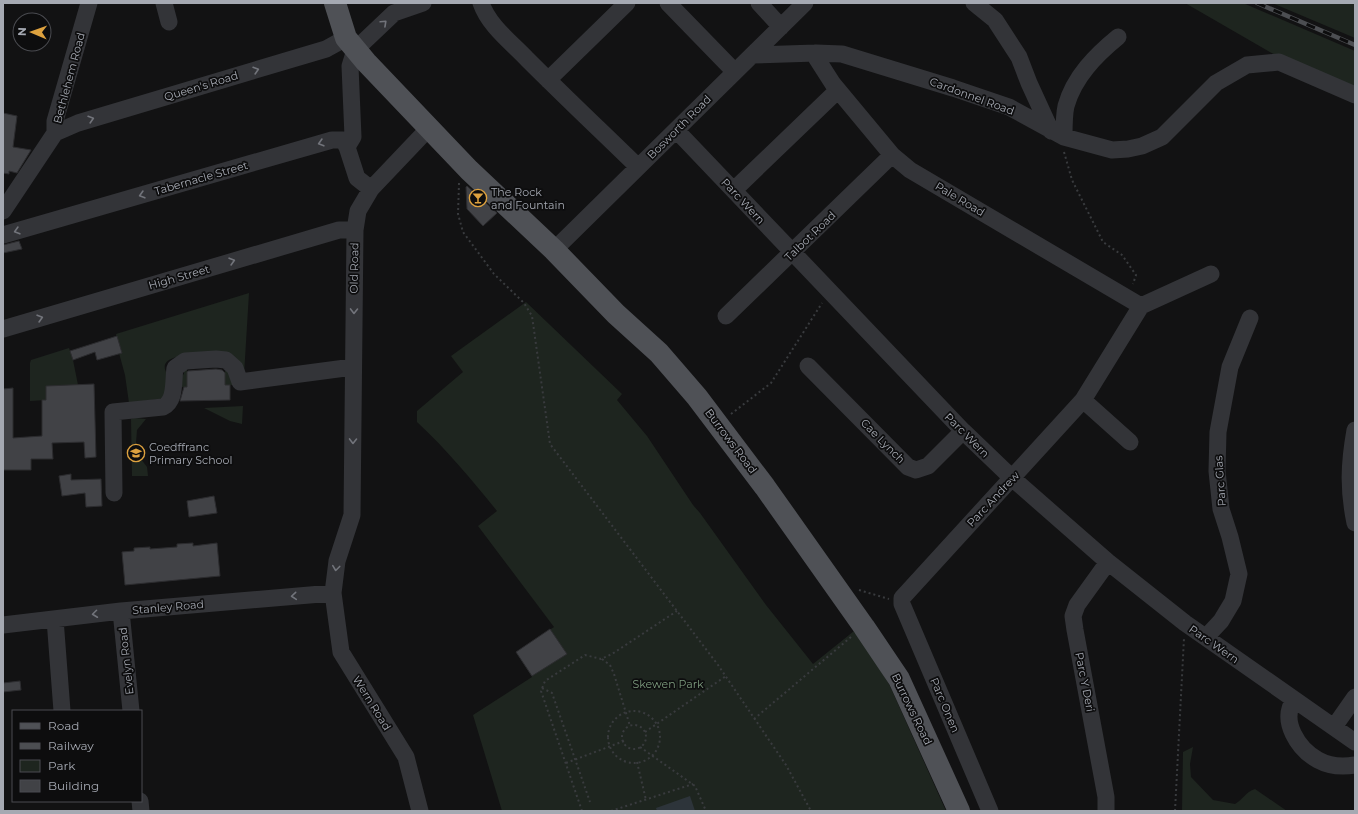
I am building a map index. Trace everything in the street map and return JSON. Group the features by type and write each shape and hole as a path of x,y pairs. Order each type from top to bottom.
{"main road":[{"path":"334,3 350,44 429,128"},
{"name":"Burrows Road","path":"429,128 469,170 554,250 616,314 659,354 698,397 769,493 899,679 958,811"}],"street":[{"name":"Bethlehem Road","path":"3,211 55,134 55,120 89,3"},
{"path":"164,3 169,22"},
{"path":"371,189 357,178 347,147 353,138 350,44 394,13 423,3"},
{"path":"481,3 491,22 638,168"},
{"path":"548,80 627,3"},
{"path":"668,3 735,72"},
{"path":"759,3 781,27"},
{"name":"Bosworth Road","path":"554,250 805,3"},
{"path":"974,3 995,20 1019,57 1029,83 1058,134"},
{"path":"1058,134 1066,106 1076,83 1098,54 1118,37"},
{"name":"Queen's Road","path":"55,134 78,123 326,49 350,44"},
{"name":"Cardonnel Road","path":"752,55 816,53 842,54 1009,107 1058,134 1112,150 1142,146 1162,137 1216,83 1247,65 1279,62 1355,95"},
{"name":"Pale Road","path":"816,53 817,59 838,90 892,155 910,170 1134,302"},
{"path":"734,190 838,90"},
{"name":"Old Road","path":"333,593 337,560 352,515 355,230 358,211 371,189 429,128"},
{"name":"Parc Wern","path":"676,130 734,190 792,254 962,431 1012,478 1108,562 1185,623 1355,742"},
{"name":"Tabernacle Street","path":"3,234 332,140 343,140 347,147"},
{"name":"Talbot Road","path":"726,316 792,254 892,155"},
{"name":"High Street","path":"3,329 339,230 355,230"},
{"path":"1130,442 1083,400 1134,302 1211,274"},
{"name":"Parc Glas","path":"1206,637 1220,621 1233,601 1239,574 1230,537 1221,509 1217,471 1218,432 1230,367 1250,318"},
{"path":"114,493 113,412 163,407 168,405 171,400 175,368 185,361 216,359 226,360 235,368 240,382 354,367"},
{"name":"Cae Lynch","path":"808,366 908,467 916,470 928,466 962,431"},
{"name":"Parc Andrew","path":"902,598 1083,400"},
{"path":"1355,430 1350,461 1349,481 1355,523"},
{"name":"Parc Y Deri","path":"1106,811 1106,797 1073,616 1077,605 1108,562"},
{"name":"Stanley Road","path":"3,625 121,611 333,593"},
{"name":"Wern Road","path":"333,593 341,652 406,757 420,811"},
{"name":"Parc Onen","path":"902,598 902,604 990,811"},
{"name":"Evelyn Road","path":"121,611 131,710"},
{"path":"55,619 62,710"},
{"path":"1334,727 1355,697"},
{"path":"1294,700 1290,706 1289,721 1296,740 1303,748 1319,760 1328,764 1337,766 1355,765"}],"path":[{"path":"1058,134 1072,180 1100,235 1104,242 1122,255 1136,275 1134,302"},
{"path":"469,170 459,182 458,214 463,232 494,274 524,303 532,316 550,444 726,676 786,765 811,811"},
{"path":"718,424 771,383 829,292"},
{"path":"856,589 887,599 902,598"},
{"path":"601,659 612,654 677,611"},
{"path":"1175,811 1181,671 1185,623"},
{"path":"754,719 864,627"},
{"path":"582,811 541,691 545,681 585,655 601,659 610,665 630,726"},
{"path":"645,732 726,676"},
{"path":"542,688 552,693 590,802"},
{"path":"640,711 652,718 657,724 660,732 660,740 657,749 652,756 645,760 629,762 621,759 615,754 610,746 609,730 618,716 625,712 640,711"},
{"path":"640,747 646,739 645,732 639,726 630,726 623,734 624,741 629,747 640,747 693,784 706,811"},
{"path":"566,763 624,741"},
{"path":"637,762 646,800"},
{"path":"611,811 693,784"}],"green space":[{"path":"1185,3 1243,3 1355,51 1355,89 1282,59"},
{"path":"1272,3 1355,3 1355,38"},
{"path":"249,293 244,375 235,362 176,357 168,360 165,365 165,370 169,377 167,398 129,403 125,375 119,353 122,352 116,334"},
{"name":"Skewen Park","path":"526,302 622,394 617,400 647,436 693,505 766,605 813,664 854,631 874,659 890,686 946,811 502,811 473,715 532,677 516,652 554,627 478,526 497,511 459,465 417,422 417,411 463,372 451,356"},
{"path":"69,348 78,385 46,386 46,400 30,401 31,360"},
{"path":"187,366 187,381 196,380 197,387 178,387 180,377 184,374 184,367"},
{"path":"225,371 229,371 234,385 215,385 215,379 225,378"},
{"path":"243,406 242,424 230,421 204,408"},
{"path":"131,419 146,419 137,430 136,443 138,455 147,467 148,476 132,476"},
{"path":"1193,747 1190,764 1191,777 1213,800 1235,804 1248,792 1255,789 1287,811 1182,811 1183,752"}],"shaded area":[{"path":"690,796 695,811 657,811 656,808"}],"building":[{"path":"3,113 17,116 13,147 31,150 17,173 9,171 9,174 3,173"},
{"name":"The Rock and Fountain","path":"467,186 497,213 483,226 467,209"},
{"path":"19,241 22,249 3,253 3,245"},
{"path":"117,336 122,353 97,360 95,352 73,360 70,351"},
{"path":"222,370 225,373 225,385 230,385 230,400 180,401 184,387 187,387 188,371"},
{"path":"94,384 96,457 85,458 84,442 52,443 53,459 31,459 31,470 3,470 3,389 13,388 13,438 42,436 42,400 46,400 46,386"},
{"path":"71,474 71,480 101,479 102,506 86,507 85,493 62,496 59,476"},
{"path":"214,496 217,513 189,517 187,501"},
{"path":"193,543 193,546 217,543 220,576 125,585 122,552 134,551 134,548 150,547 150,549 177,547 177,544"},
{"path":"550,629 567,654 532,676 516,652"},
{"path":"20,681 21,690 3,692 3,683"}],"railway":[{"path":"1257,3 1355,45"}],"place":[{"name":"The Rock and Fountain","path":"478,198"},
{"name":"Coedffranc Primary School","path":"136,453"}]}
